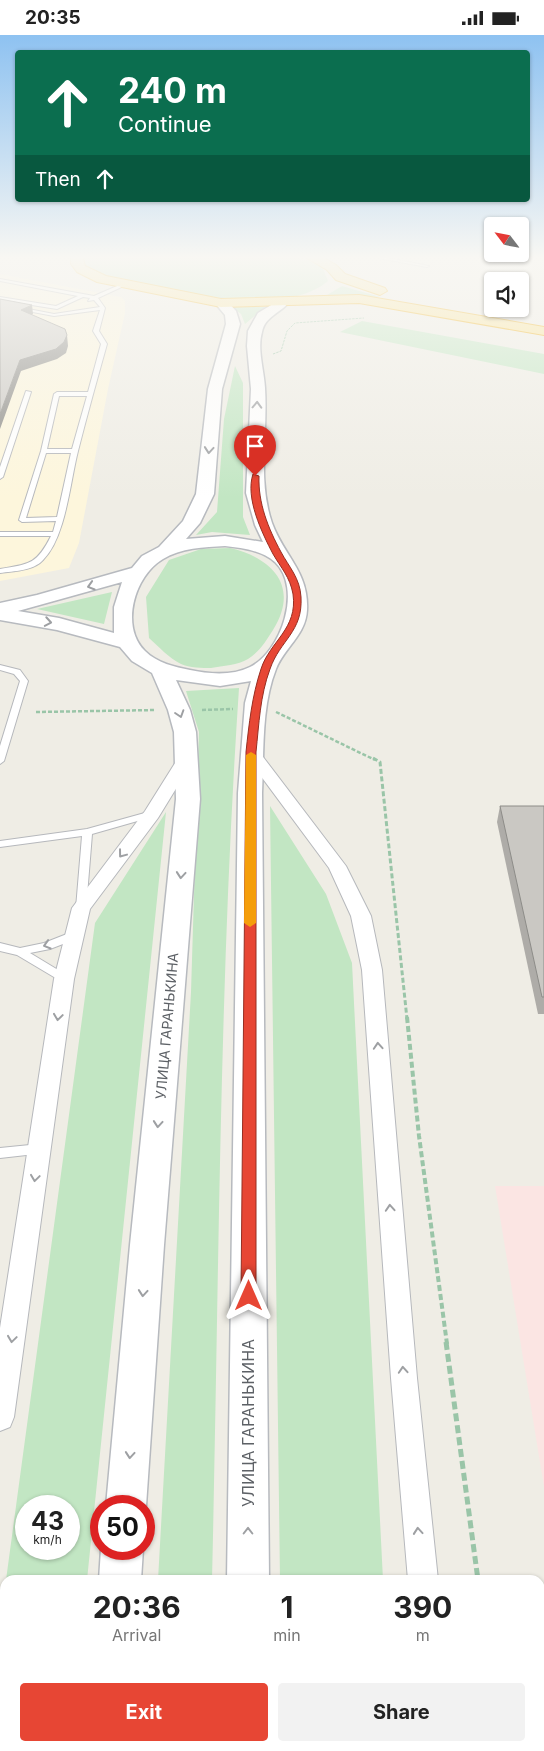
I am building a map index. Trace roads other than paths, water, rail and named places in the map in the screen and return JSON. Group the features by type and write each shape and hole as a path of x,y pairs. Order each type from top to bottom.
{"main road":[{"path":"165,551 191,523 205,494 215,389 229,338"},
{"path":"255,338 258,389 254,493 264,525 278,554 290,572 297,595 296,621 266,667 246,676 217,679 194,678 161,669 139,656 128,643 122,621 126,595 137,571 150,559 165,551 195,543 225,541 256,545 278,554"},
{"path":"0,609 41,600 137,571"},
{"path":"0,614 59,624 128,643"},
{"name":"УЛИЦА ГАРАНЬКИНА","path":"248,1575 251,752 256,703 266,667"},
{"name":"УЛИЦА ГАРАНЬКИНА","path":"127,1495 147,1245 188,799 186,732 179,710 161,669"},
{"path":"120,1575 121,1560"}],"street":[{"path":"251,752 337,866 361,916 372,971 403,1369 422,1575"},
{"path":"0,1417 64,979 72,936 81,908 152,814 188,755"}],"lane":[{"path":"0,571 33,565 44,557 56,534 75,451 104,344 100,338"},
{"path":"0,477 28,392"},
{"path":"59,519 22,519 44,451 57,394 91,394"},
{"path":"44,451 75,451"},
{"path":"0,534 56,534"},
{"path":"0,667 18,672 24,681 0,761"},
{"path":"0,844 87,832 152,814"},
{"path":"81,908 87,832"},
{"path":"20,952 46,946 72,936"},
{"path":"0,947 20,952 64,979"},
{"path":"0,1153 40,1149"}]}
